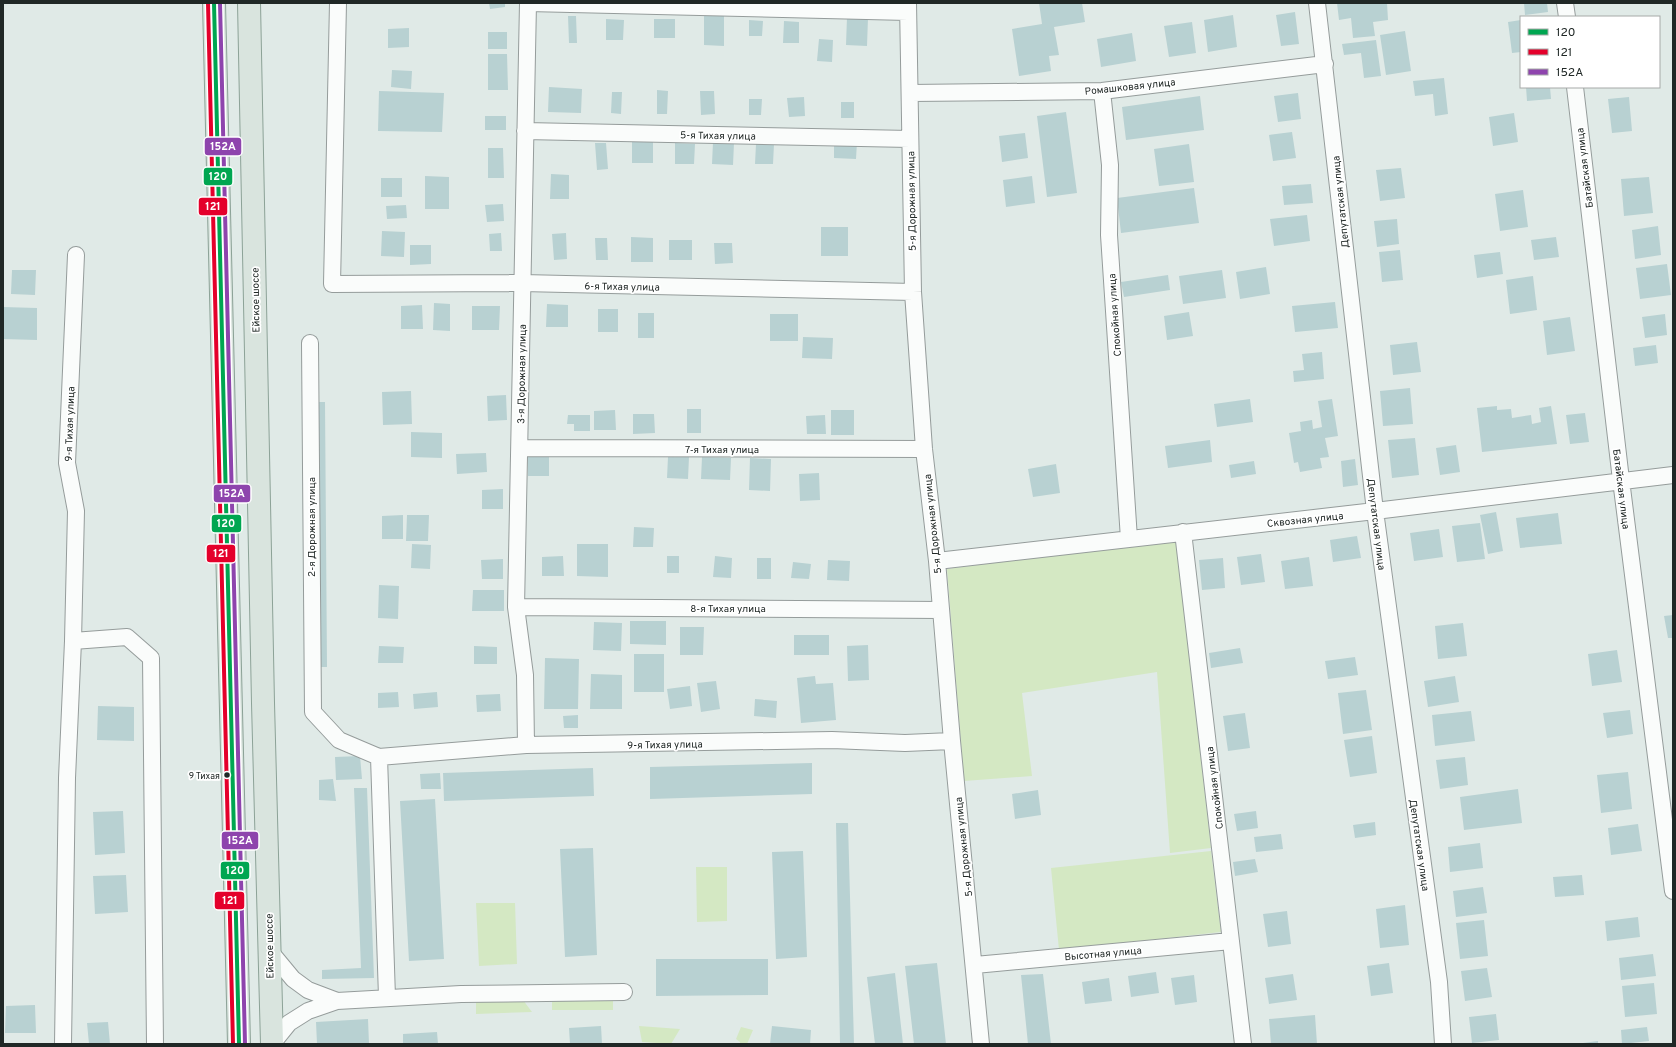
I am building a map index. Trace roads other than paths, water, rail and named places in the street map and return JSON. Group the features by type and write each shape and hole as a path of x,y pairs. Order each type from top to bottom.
{"main road":[{"path":"214,3 239,1044"},
{"name":"Ейское шоссе","path":"249,3 272,1044"}],"street":[{"name":"6-я Тихая улица","path":"338,3 332,284 522,284 912,292"},
{"path":"528,3 908,8"},
{"name":"3-я Дорожная улица","path":"526,745 525,675 516,607 528,3"},
{"name":"Депутатская улица","path":"1317,3 1375,511 1439,982 1443,1044"},
{"path":"1565,3 1567,16"},
{"name":"5-я Дорожная улица","path":"908,8 912,292 924,449 941,610 952,741 975,965 981,1044"},
{"name":"Ромашковая улица","path":"910,93 1102,91 1325,64"},
{"name":"Батайская улица","path":"1575,88 1621,480 1673,891"},
{"name":"Спокойная улица","path":"1102,91 1110,165 1109,235 1129,539"},
{"name":"5-я Тихая улица","path":"525,131 910,139"},
{"name":"9-я Тихая улица","path":"63,1044 67,778 73,641 76,511 67,462 76,255"},
{"name":"2-я Дорожная улица","path":"310,343 312,712 339,740 379,757"},
{"name":"7-я Тихая улица","path":"520,448 924,449"},
{"name":"Сквозная улица","path":"936,561 1375,511 1621,480 1673,475"},
{"name":"Спокойная улица","path":"1183,532 1243,1044"},
{"name":"8-я Тихая улица","path":"516,607 941,610"},
{"path":"73,641 127,637 151,658 155,1044"},
{"name":"9-я Тихая улица","path":"379,757 526,745 832,740 905,743 952,741"},
{"path":"379,757 387,997"},
{"name":"Высотная улица","path":"975,965 1231,941"},
{"path":"269,950 293,979 308,990 337,1001"},
{"path":"272,1044 289,1023 308,1011 337,1001 461,994 624,992"}],"place":[{"name":"9 Тихая","path":"227,775"}]}
